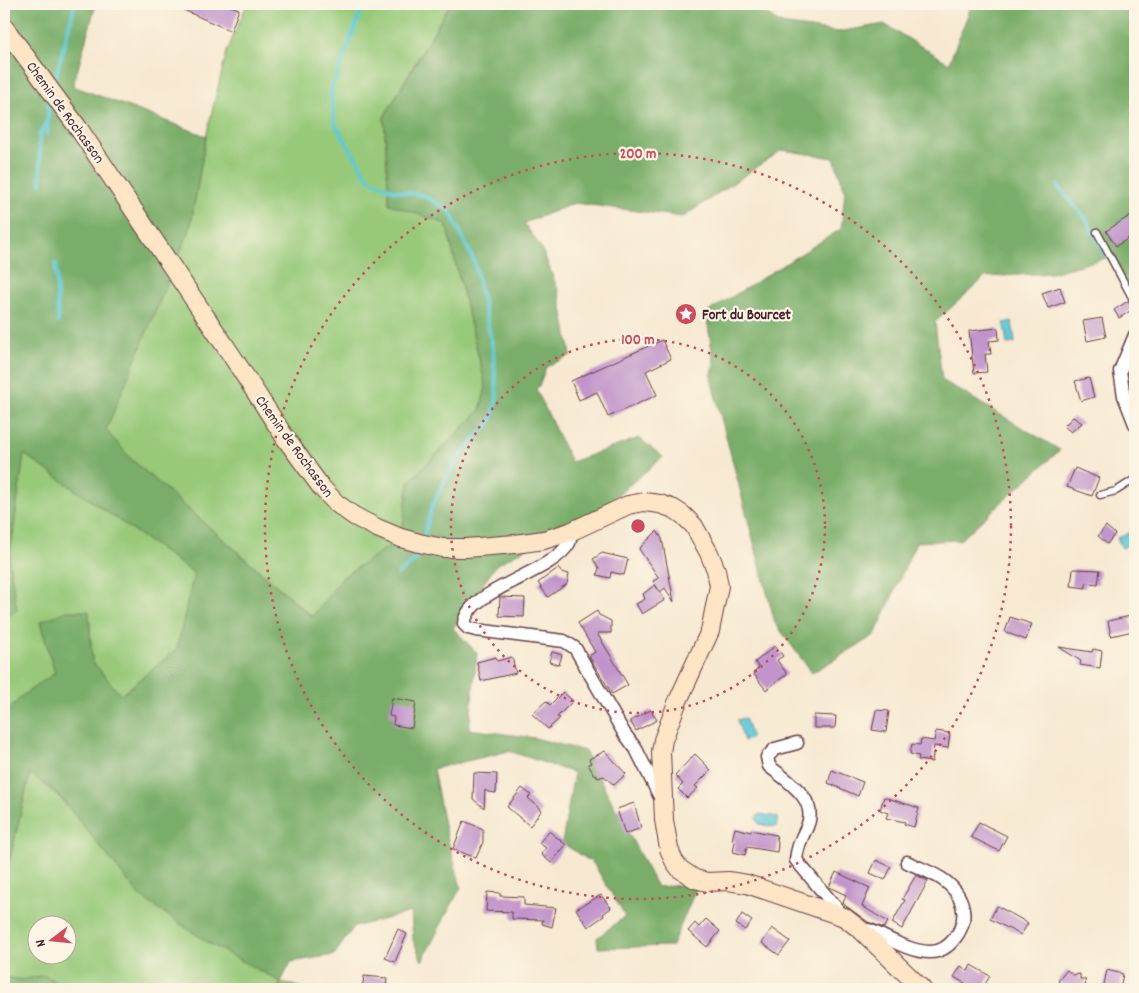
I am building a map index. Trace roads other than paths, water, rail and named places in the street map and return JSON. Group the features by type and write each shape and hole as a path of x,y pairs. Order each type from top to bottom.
{"street":[{"name":"Chemin de Rochasson","path":"4,27 10,47 79,129 232,356 286,440 320,487 336,503 354,516 377,528 419,543 443,548 466,548 544,540 570,532 628,505 644,502 660,504 683,515 694,526 716,570 719,586 710,631 677,703 663,740 661,752 664,820 669,849 680,870 688,876 702,881 728,881 747,884 844,917"},
{"path":"1135,335 1120,371 1124,396 1135,424"},
{"path":"570,532 570,541 566,548 534,570 494,592 472,607 465,616 464,624 468,628 476,630 564,641 575,648 624,733 636,749 664,804"},
{"name":"Chemin de Rochasson","path":"797,743 775,749 767,757 770,766 802,794 809,807 809,820 797,849 796,860 844,917 862,931 922,989"},
{"name":"Chemin de Rochasson","path":"862,931 869,930 919,951 928,952 937,952 948,946 955,938 965,919 964,909 960,900 950,885 942,879 907,862"}],"lane":[{"path":"1097,232 1135,303"},
{"path":"1100,495 1116,491 1135,479"}],"water":[{"path":"1012,321 1015,343 1007,344 1004,323"},
{"path":"1135,530 1135,542 1122,548 1117,538"},
{"path":"745,718 752,738 744,741 737,720"},
{"path":"759,814 778,817 776,827 759,824 756,818"}],"waterway":[{"path":"54,83 75,4"},
{"path":"364,4 331,91 335,124 369,179 395,191 422,195 449,210 474,261 493,348 497,398 491,421 456,460 432,506 424,536"},
{"path":"47,134 49,98"},
{"path":"41,184 39,136 47,121"},
{"path":"1057,185 1086,219 1106,255"},
{"path":"56,264 58,322"},
{"path":"398,574 415,560 419,550"}],"place":[{"name":"Fort du Bourcet","path":"686,314"}]}
